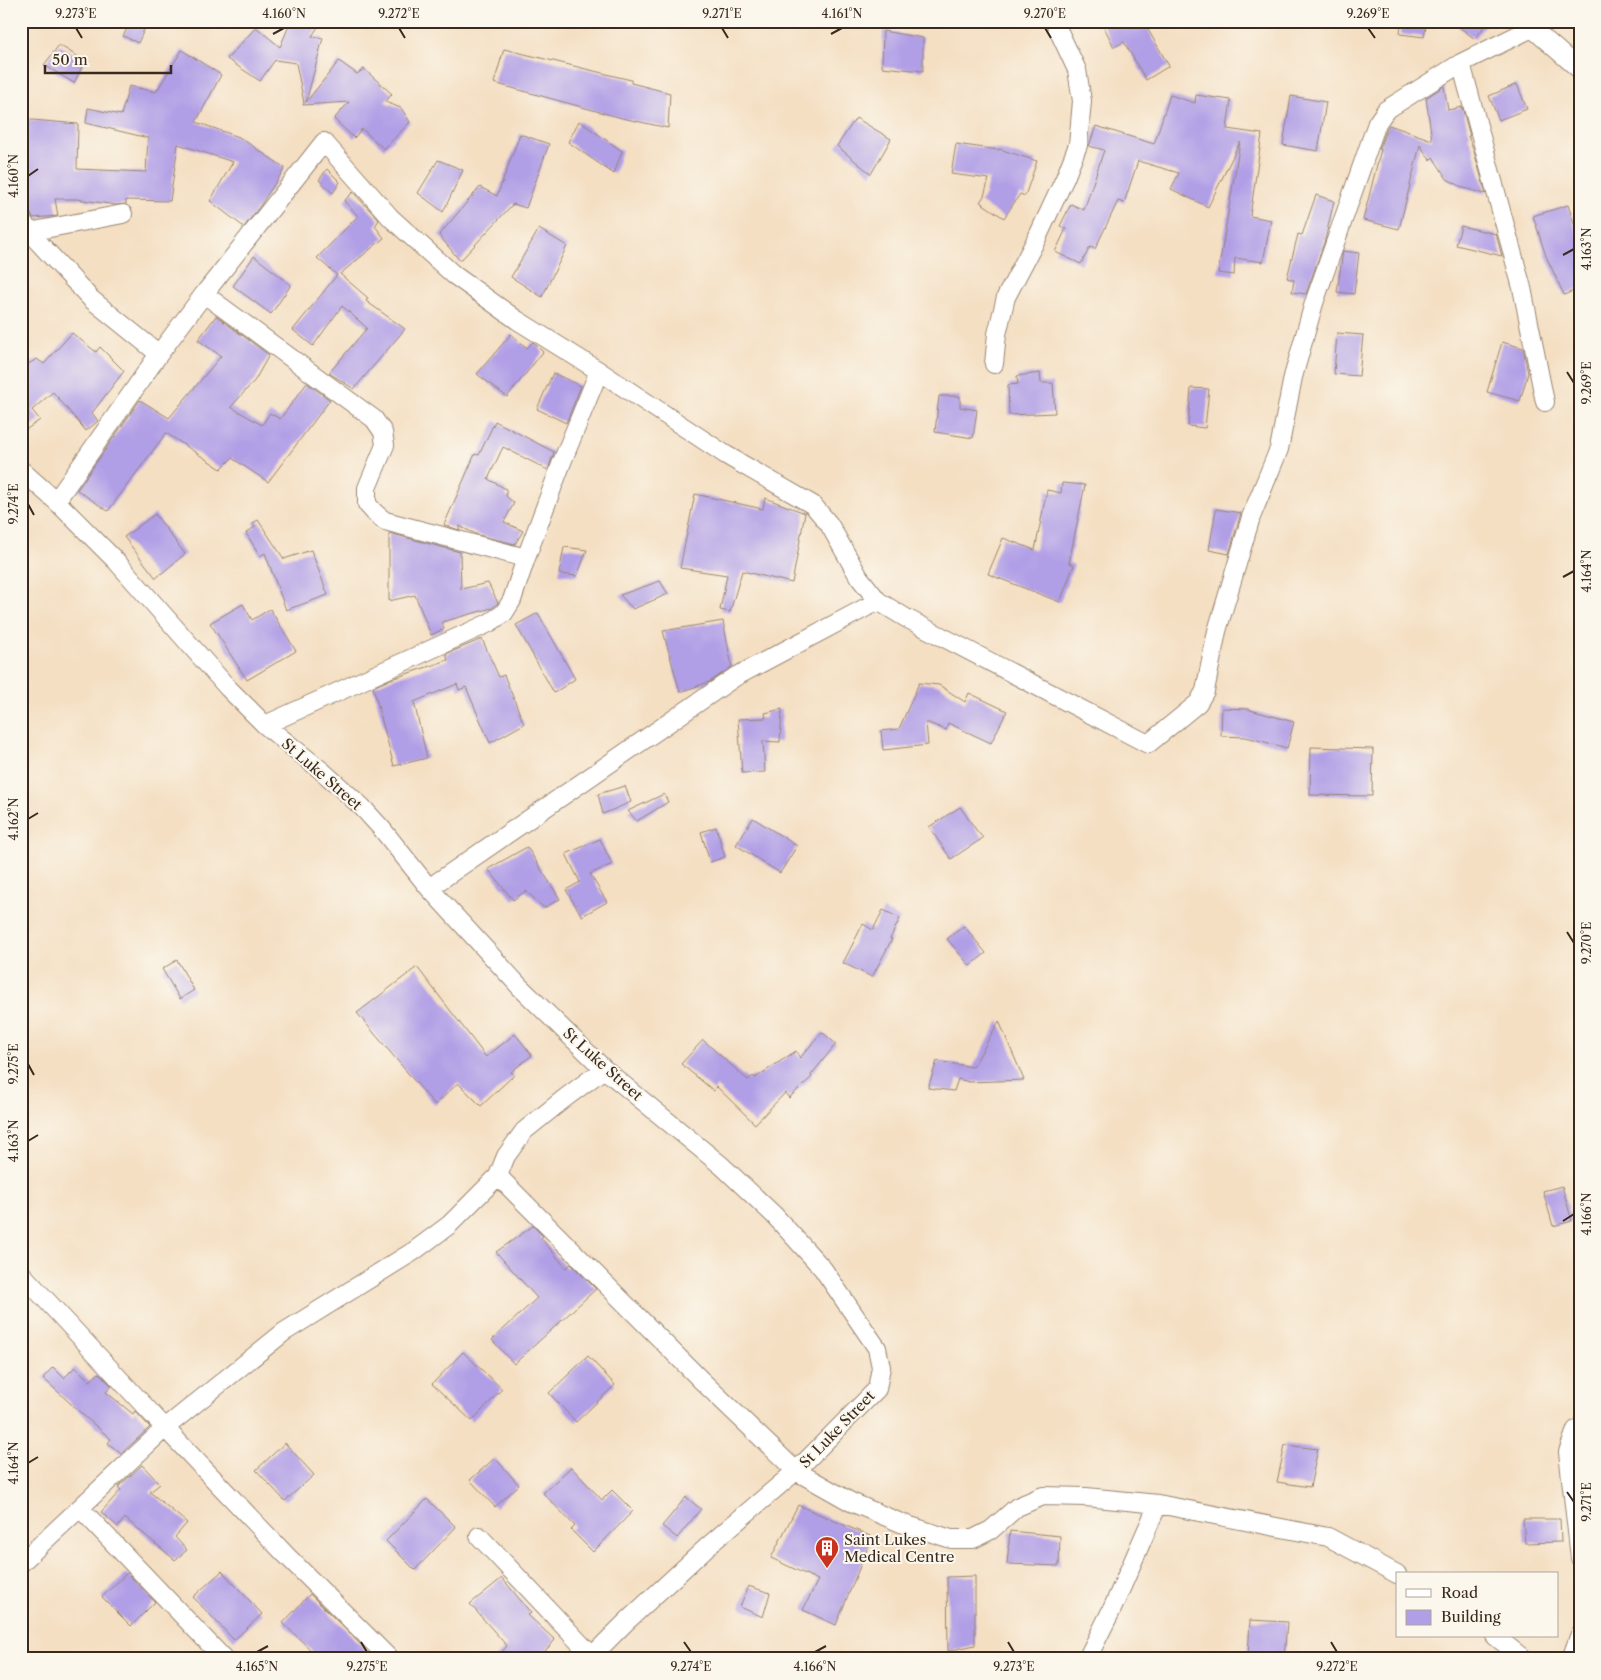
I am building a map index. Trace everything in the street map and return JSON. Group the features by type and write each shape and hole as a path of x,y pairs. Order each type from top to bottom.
{"street":[{"path":"994,364 997,334 1006,297 1041,230 1078,146 1082,101 1077,70 1054,21"},
{"path":"56,501 159,354 324,142 390,218 454,275 516,320 599,371 726,455 813,505 829,524 859,577 878,601 915,623 1148,744 1198,703 1205,691 1217,631 1251,518 1278,449 1293,377 1314,303 1377,123 1386,110 1461,63 1538,25 1580,70"},
{"path":"1461,63 1522,288 1545,402"},
{"path":"25,225 123,214"},
{"path":"25,225 91,299 159,354"},
{"path":"204,294 374,419 383,432 385,445 367,488 367,504 375,513 385,521 526,558"},
{"path":"265,725 489,623 504,613 512,600 526,558 599,371"},
{"name":"St Luke Street","path":"21,470 56,501 117,562 228,688 265,725 322,771 362,807 429,888 520,986 604,1069 722,1166 774,1215 823,1270 877,1348 882,1367 877,1389 796,1470 708,1546 591,1657"},
{"path":"429,888 735,677 878,601"},
{"path":"21,1563 165,1428 284,1332 414,1251 449,1225 498,1176 506,1156 524,1131 604,1069"},
{"path":"498,1176 700,1380 796,1470 851,1502 901,1523 951,1540 974,1539 991,1530 1017,1507 1043,1496 1086,1497 1158,1504 1328,1537 1396,1573"},
{"path":"21,1273 278,1547 390,1659"},
{"path":"1580,1427 1576,1430 1568,1452 1580,1558"},
{"path":"1087,1659 1158,1504"},
{"path":"80,1508 224,1659"},
{"path":"478,1536 591,1657"},
{"path":"1571,1659 1580,1634"},
{"path":"1498,1638 1524,1659"}],"building":[{"path":"131,21 148,21 138,43 123,36"},
{"path":"291,21 322,21 312,36 323,38 306,102 339,61 357,74 364,69 392,94 385,102 401,108 410,122 384,149 362,129 354,138 334,119 349,102 303,105 296,63 275,60 260,81 227,59 256,27 280,47"},
{"path":"1101,21 1143,21 1169,66 1146,80 1124,42 1114,47"},
{"path":"1401,21 1427,21 1424,37 1400,34"},
{"path":"1451,21 1488,21 1475,39"},
{"path":"883,31 923,38 923,71 882,67"},
{"path":"59,45 85,61 74,83 44,65"},
{"path":"504,49 631,80 631,83 670,93 668,128 622,118 494,83"},
{"path":"182,50 221,75 196,122 239,137 285,168 244,227 210,201 233,162 178,144 170,201 126,200 126,204 116,205 77,199 55,199 58,216 33,218 29,211 28,198 21,198 21,119 78,124 77,169 146,172 148,138 86,123 88,108 121,115 129,86 156,92"},
{"path":"1517,84 1527,109 1499,120 1489,96"},
{"path":"1444,86 1448,110 1462,107 1470,136 1468,136 1486,194 1464,188 1447,179 1433,157 1430,160 1420,145 1399,229 1363,220 1381,149 1379,149 1387,128 1389,125 1432,140 1426,98"},
{"path":"1170,95 1195,103 1196,95 1231,100 1227,129 1262,134 1250,216 1271,220 1263,262 1235,258 1234,275 1218,273 1240,142 1208,207 1171,189 1179,173 1138,161 1124,203 1118,201 1095,249 1090,247 1081,264 1055,252 1066,229 1060,226 1071,204 1084,210 1104,150 1089,146 1096,126 1154,144"},
{"path":"1291,96 1326,102 1318,151 1283,145"},
{"path":"856,118 891,139 871,174 837,146"},
{"path":"579,121 622,151 614,174 568,142"},
{"path":"520,134 549,144 526,208 513,204 460,261 439,235 480,187 497,196"},
{"path":"956,144 999,149 1037,161 1025,196 1020,194 1004,218 980,202 984,196 989,179 951,174"},
{"path":"438,160 463,170 443,212 418,193"},
{"path":"327,169 340,182 333,193 319,180"},
{"path":"353,192 379,220 375,226 384,238 340,274 368,298 366,301 405,329 354,389 329,373 367,328 342,306 313,346 293,330 337,275 317,258 358,216 344,201"},
{"path":"1316,195 1334,201 1325,240 1306,294 1292,292 1294,280 1287,278 1298,234 1302,235"},
{"path":"1568,205 1580,242 1580,288 1564,295 1546,256 1533,216"},
{"path":"1461,226 1496,234 1502,256 1456,245"},
{"path":"539,229 567,246 542,297 511,277"},
{"path":"1343,251 1359,253 1354,294 1337,292"},
{"path":"254,256 291,285 271,314 233,286"},
{"path":"216,316 269,355 255,380 231,407 262,425 270,413 280,419 307,383 330,400 268,482 232,458 221,469 166,433 108,511 77,490 140,400 169,418 221,356 198,340"},
{"path":"72,333 96,352 100,347 124,371 92,413 98,421 86,431 53,392 32,410 40,420 21,433 21,368 37,359 44,364"},
{"path":"1337,333 1363,335 1359,376 1334,374"},
{"path":"511,334 527,348 533,342 543,352 507,397 477,374"},
{"path":"1502,342 1523,348 1528,373 1520,401 1487,392"},
{"path":"553,373 581,386 566,423 537,409"},
{"path":"1040,373 1041,383 1053,383 1055,413 1009,415 1008,385 1018,384 1017,376"},
{"path":"1191,388 1209,389 1205,428 1188,426"},
{"path":"939,396 960,396 960,407 977,410 973,438 935,432"},
{"path":"495,421 554,452 548,470 503,447 488,479 506,489 506,496 514,503 504,522 523,531 515,544 478,535 459,526 459,530 444,525 475,454 479,455"},
{"path":"1062,483 1085,485 1069,563 1074,565 1060,602 988,574 1003,538 1035,550 1047,490 1061,493"},
{"path":"695,494 763,509 765,498 805,513 792,583 742,571 730,612 720,610 727,575 680,568"},
{"path":"1216,509 1241,513 1229,554 1209,550"},
{"path":"155,514 185,554 156,578 124,537"},
{"path":"258,520 284,559 311,550 328,595 286,610 265,553 260,556 246,533 255,527 253,523"},
{"path":"389,533 460,552 461,589 488,583 498,603 492,608 442,622 444,629 431,635 415,595 389,601"},
{"path":"564,547 587,550 577,576 559,574"},
{"path":"660,581 668,594 633,609 620,595"},
{"path":"243,604 252,620 270,609 296,651 247,680 210,623"},
{"path":"538,613 575,679 554,693 516,625"},
{"path":"723,621 732,667 709,682 680,692 663,631"},
{"path":"482,639 499,677 504,675 524,724 490,743 466,687 459,690 457,684 414,702 427,758 394,766 373,687 448,660 446,654"},
{"path":"919,683 939,685 965,702 969,693 1007,711 991,743 948,723 946,730 926,722 928,745 883,750 881,731 899,729"},
{"path":"1222,708 1250,709 1294,722 1287,748 1246,737 1221,736"},
{"path":"782,709 780,742 763,741 765,772 742,773 738,719 766,718 765,713"},
{"path":"1311,747 1373,749 1372,796 1310,795"},
{"path":"625,786 631,802 603,814 598,794"},
{"path":"664,794 668,802 637,821 628,811"},
{"path":"960,807 983,838 951,859 929,827"},
{"path":"753,818 797,846 780,873 736,845"},
{"path":"716,827 725,857 710,862 701,832"},
{"path":"600,839 612,864 590,874 607,902 582,916 566,890 580,882 566,854"},
{"path":"527,847 560,899 544,908 526,891 513,900 488,869"},
{"path":"883,910 900,918 890,939 892,939 872,977 843,963 863,924 873,930"},
{"path":"964,926 986,953 970,966 947,939"},
{"path":"177,960 194,990 180,999 162,969"},
{"path":"417,967 486,1057 515,1034 532,1055 511,1072 514,1075 481,1106 458,1083 435,1105 357,1013"},
{"path":"999,1021 1024,1080 969,1082 958,1079 954,1091 928,1088 937,1061 973,1067"},
{"path":"822,1032 836,1044 811,1075 812,1077 789,1098 785,1093 755,1124 716,1086 714,1091 681,1064 703,1040 748,1080 753,1076 755,1078 796,1051 800,1058"},
{"path":"1562,1186 1572,1221 1553,1226 1543,1191"},
{"path":"533,1226 543,1236 541,1238 566,1268 571,1264 596,1289 514,1364 492,1340 537,1298 496,1252"},
{"path":"463,1352 502,1389 472,1421 432,1384"},
{"path":"588,1356 615,1385 576,1422 549,1393"},
{"path":"53,1367 64,1378 75,1367 90,1381 99,1373 112,1386 106,1392 133,1414 135,1411 150,1427 121,1454 108,1443 111,1439 43,1378"},
{"path":"285,1443 314,1475 285,1501 256,1470"},
{"path":"1285,1445 1318,1449 1310,1487 1277,1482"},
{"path":"495,1458 519,1485 495,1507 470,1480"},
{"path":"142,1465 160,1484 150,1492 187,1523 175,1537 187,1550 175,1560 125,1518 118,1527 101,1512 121,1490 118,1487"},
{"path":"571,1467 602,1500 612,1490 633,1511 593,1552 571,1530 575,1526 543,1493"},
{"path":"686,1497 701,1509 677,1538 662,1526"},
{"path":"427,1499 456,1527 415,1570 386,1541"},
{"name":"Saint Lukes Medical Centre","path":"798,1505 872,1537 836,1625 803,1610 818,1580 771,1558"},
{"path":"1523,1519 1560,1519 1561,1542 1525,1543"},
{"path":"1010,1531 1060,1536 1059,1566 1007,1564"},
{"path":"222,1571 262,1614 234,1640 193,1597"},
{"path":"127,1573 155,1602 131,1626 102,1597"},
{"path":"975,1576 975,1645 948,1651 947,1577"},
{"path":"502,1578 531,1613 528,1615 555,1640 538,1659 495,1659 507,1646 470,1604"},
{"path":"748,1586 770,1593 763,1617 740,1607"},
{"path":"310,1594 360,1644 371,1659 320,1659 283,1623"},
{"path":"1250,1620 1287,1622 1284,1659 1248,1657"}],"place":[{"name":"Saint Lukes Medical Centre","path":"827,1569"}]}
